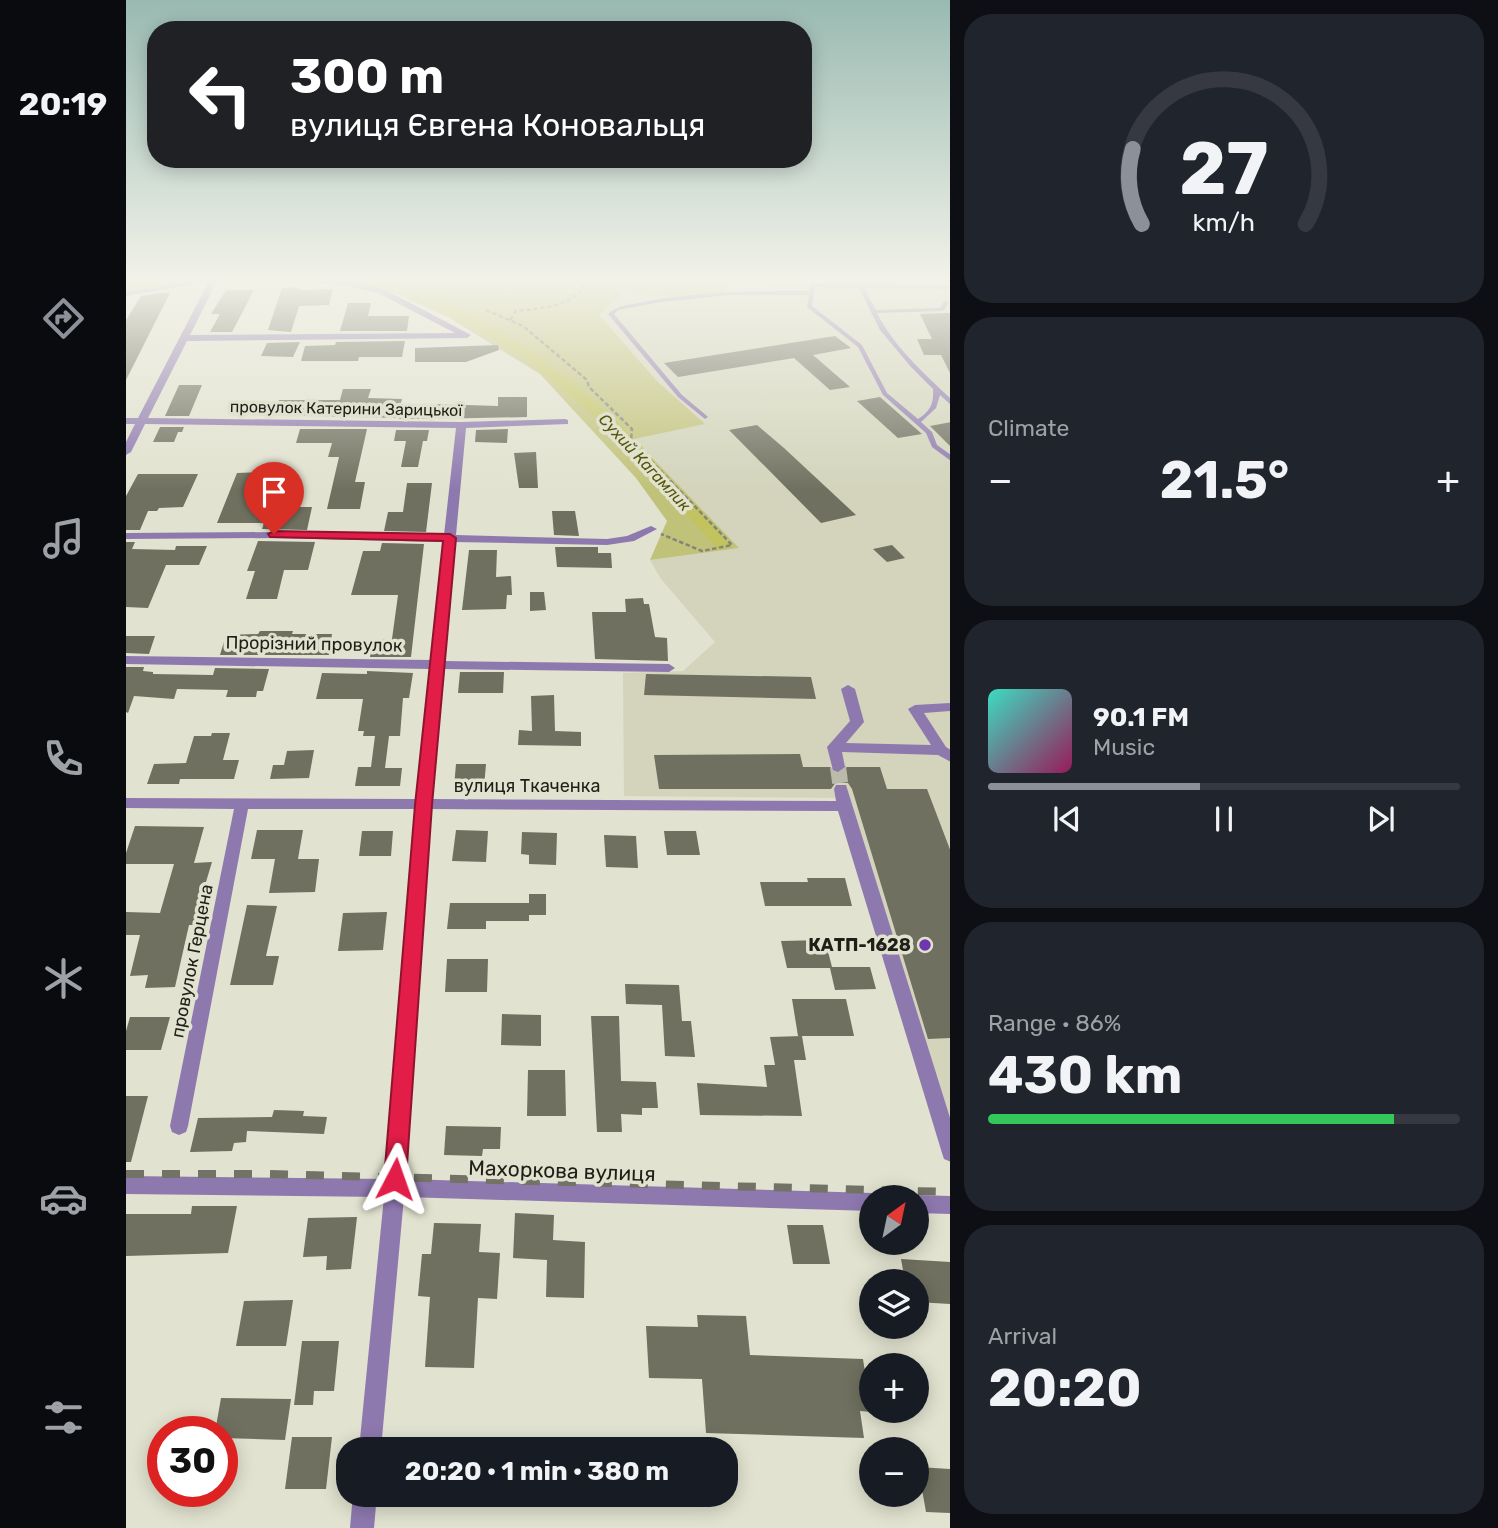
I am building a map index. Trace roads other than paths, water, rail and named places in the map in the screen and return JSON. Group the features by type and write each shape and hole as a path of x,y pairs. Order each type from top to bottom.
{"street":[{"path":"126,452 179,348"},
{"name":"провулок Катерини Зарицької","path":"126,421 461,425 565,422"},
{"path":"371,1437 395,1188 424,805 461,425"},
{"path":"126,536 274,534 607,542 630,539 651,529"},
{"name":"Прорізний провулок","path":"126,660 669,668"},
{"path":"834,747 857,722 848,689"},
{"path":"946,753 915,709 950,707"},
{"path":"834,747 946,753"},
{"path":"834,747 838,767"},
{"name":"вулиця Ткаченка","path":"126,803 424,805 843,798 950,1153"},
{"name":"провулок Герцена","path":"179,1126 243,804"},
{"name":"Махоркова вулиця","path":"126,1185 395,1188 859,1202"},
{"path":"929,1204 950,1205"},
{"path":"362,1528 364,1507"}],"lane":[{"path":"640,348 680,396 705,417"},
{"path":"861,348 885,394 929,432 934,446 950,459"},
{"path":"899,348 950,403"},
{"path":"918,422 934,410 938,400 936,389"}],"waterway":[{"name":"Сухий Кагамлик","path":"520,348 617,428 723,546"}],"tunnel":[{"path":"838,767 841,789"}],"railway":[{"path":"126,1174 267,1174 950,1192"}],"place":[{"name":"КАТП-1628","path":"925,945"}]}
